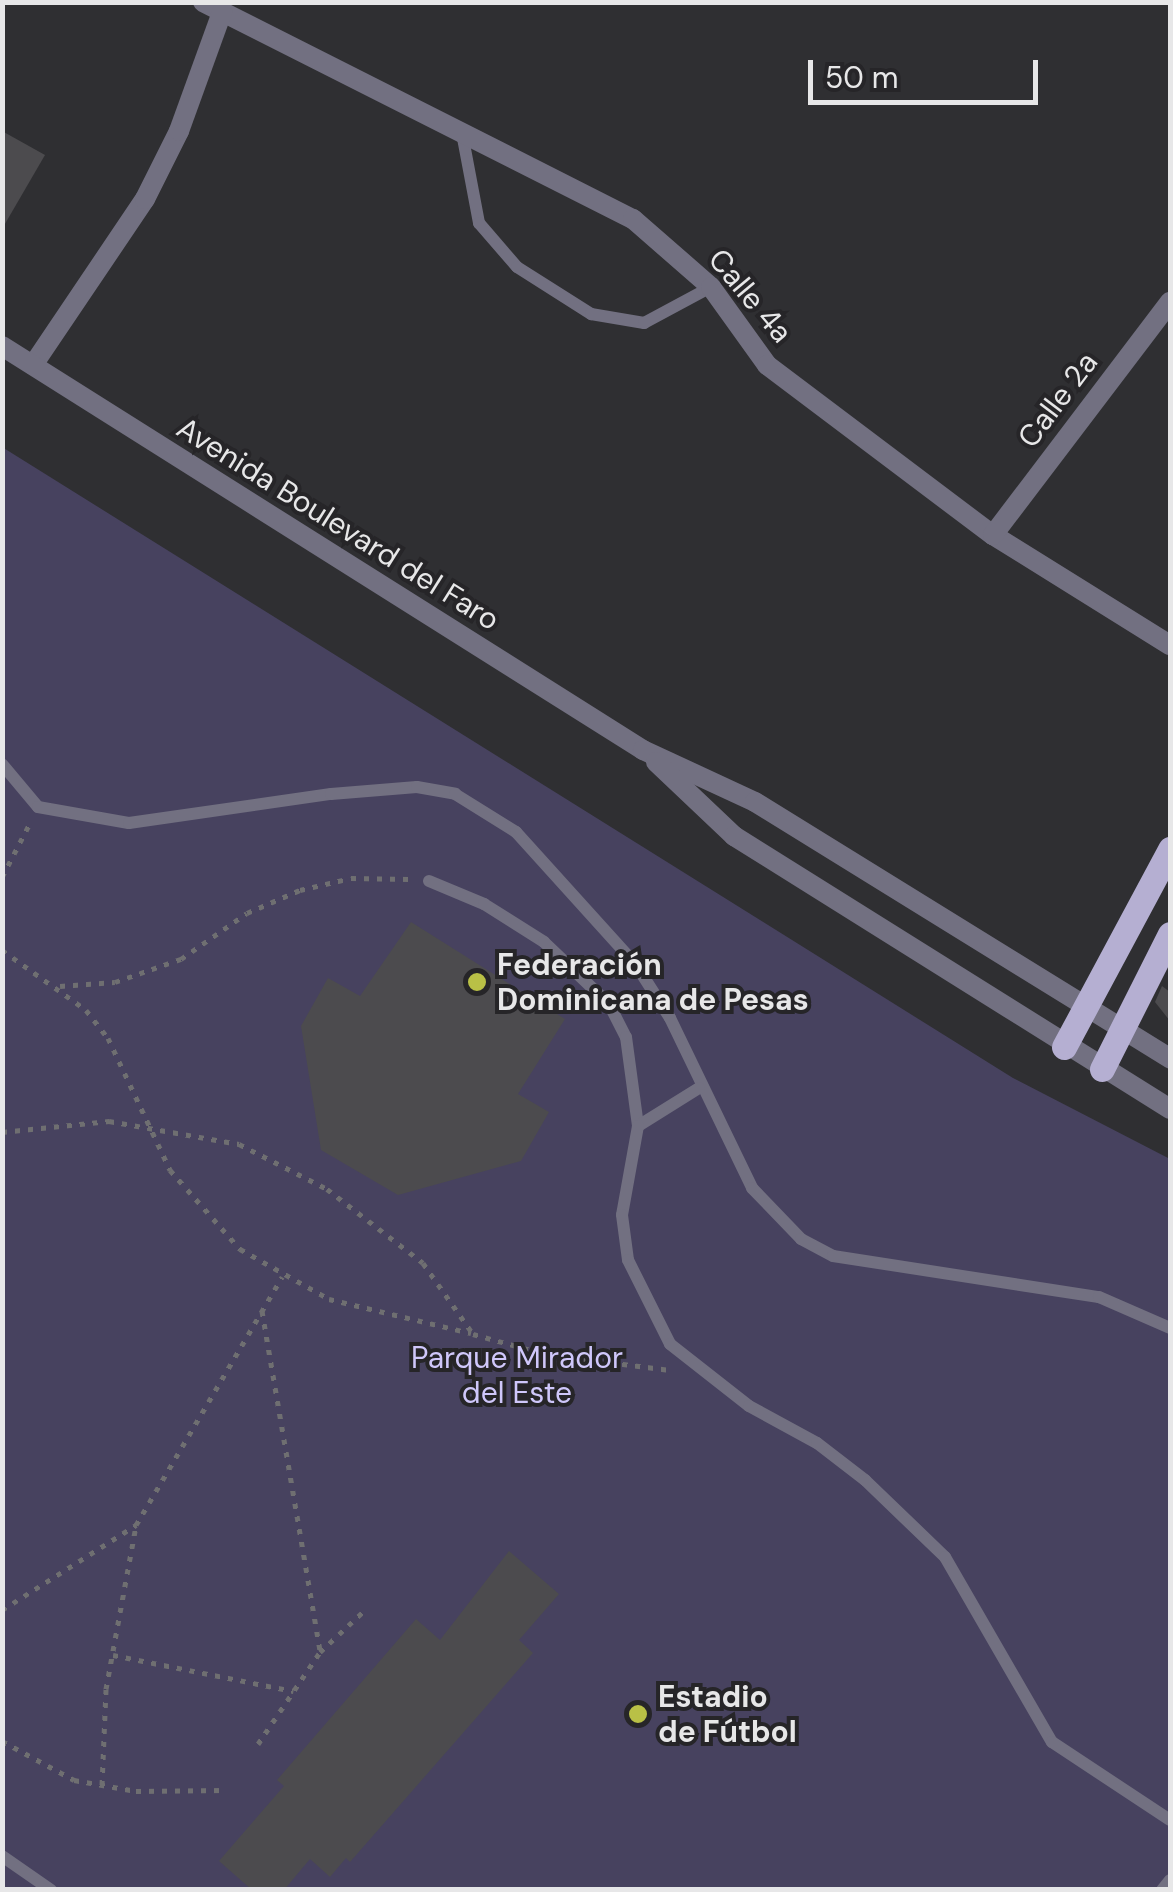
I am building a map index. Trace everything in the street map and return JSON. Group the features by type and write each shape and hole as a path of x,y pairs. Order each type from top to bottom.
{"main road":[{"path":"1064,1047 1170,849"},
{"path":"1102,1068 1170,934"}],"street":[{"name":"Calle 4a","path":"213,7 633,219 711,287 767,365 993,535 1170,646"},
{"path":"33,365 145,199 179,131 213,7"},
{"name":"Calle 2a","path":"993,535 1170,302"},
{"name":"Avenida Boulevard del Faro","path":"2,346 643,750 755,802 1170,1058"},
{"name":"Avenida Boulevard del Faro","path":"643,750 734,836 1064,1047 1170,1108"}],"lane":[{"path":"462,133 479,223 517,267 592,314 644,322 711,287"},
{"path":"2,764 38,807 129,823 332,794 418,788 455,794 516,832 599,918 670,1018 699,1088 752,1188 801,1239 833,1256 1098,1297 1170,1328"},
{"path":"429,881 484,904 544,942 609,1004 626,1038 638,1126 622,1215 628,1260 670,1344 833,1455 946,1558 1052,1742 1170,1820"},
{"path":"638,1126 699,1088"},
{"path":"2,1856 50,1890"},
{"path":"1162,1890 1170,1880"}],"path":[{"path":"2,877 38,807"},
{"path":"56,987 114,982 181,959 247,913 300,890 351,878 429,881"},
{"path":"2,950 56,987 108,1038 147,1122 199,1207 240,1249 282,1277 368,1311 590,1361 706,1372"},
{"path":"2,1132 147,1122 239,1144 328,1189 422,1263 474,1334"},
{"path":"102,1785 112,1655 136,1525 282,1277"},
{"path":"262,1311 320,1652"},
{"path":"2,1610 136,1525"},
{"path":"258,1744 320,1652 367,1608"},
{"path":"112,1655 293,1691"},
{"path":"4,1745 74,1780 136,1792 226,1790"}],"green space":[{"name":"Parque Mirador del Este","path":"2,447 1013,1078 1170,1159 1170,1889 3,1889"}],"building":[{"path":"2,131 45,155 2,229"},
{"path":"411,922 565,1019 518,1094 549,1112 521,1161 398,1195 321,1150 301,1026 328,978 360,996"},
{"path":"1162,986 1170,992 1170,1021 1155,1002"},
{"path":"509,1551 559,1594 519,1640 533,1653 350,1862 346,1858 330,1877 310,1859 284,1890 252,1890 219,1861 284,1786 277,1780 416,1619 440,1640"}],"place":[{"name":"Federación Dominicana de Pesas","path":"477,982"},
{"name":"Estadio de Fútbol","path":"638,1714"}]}
